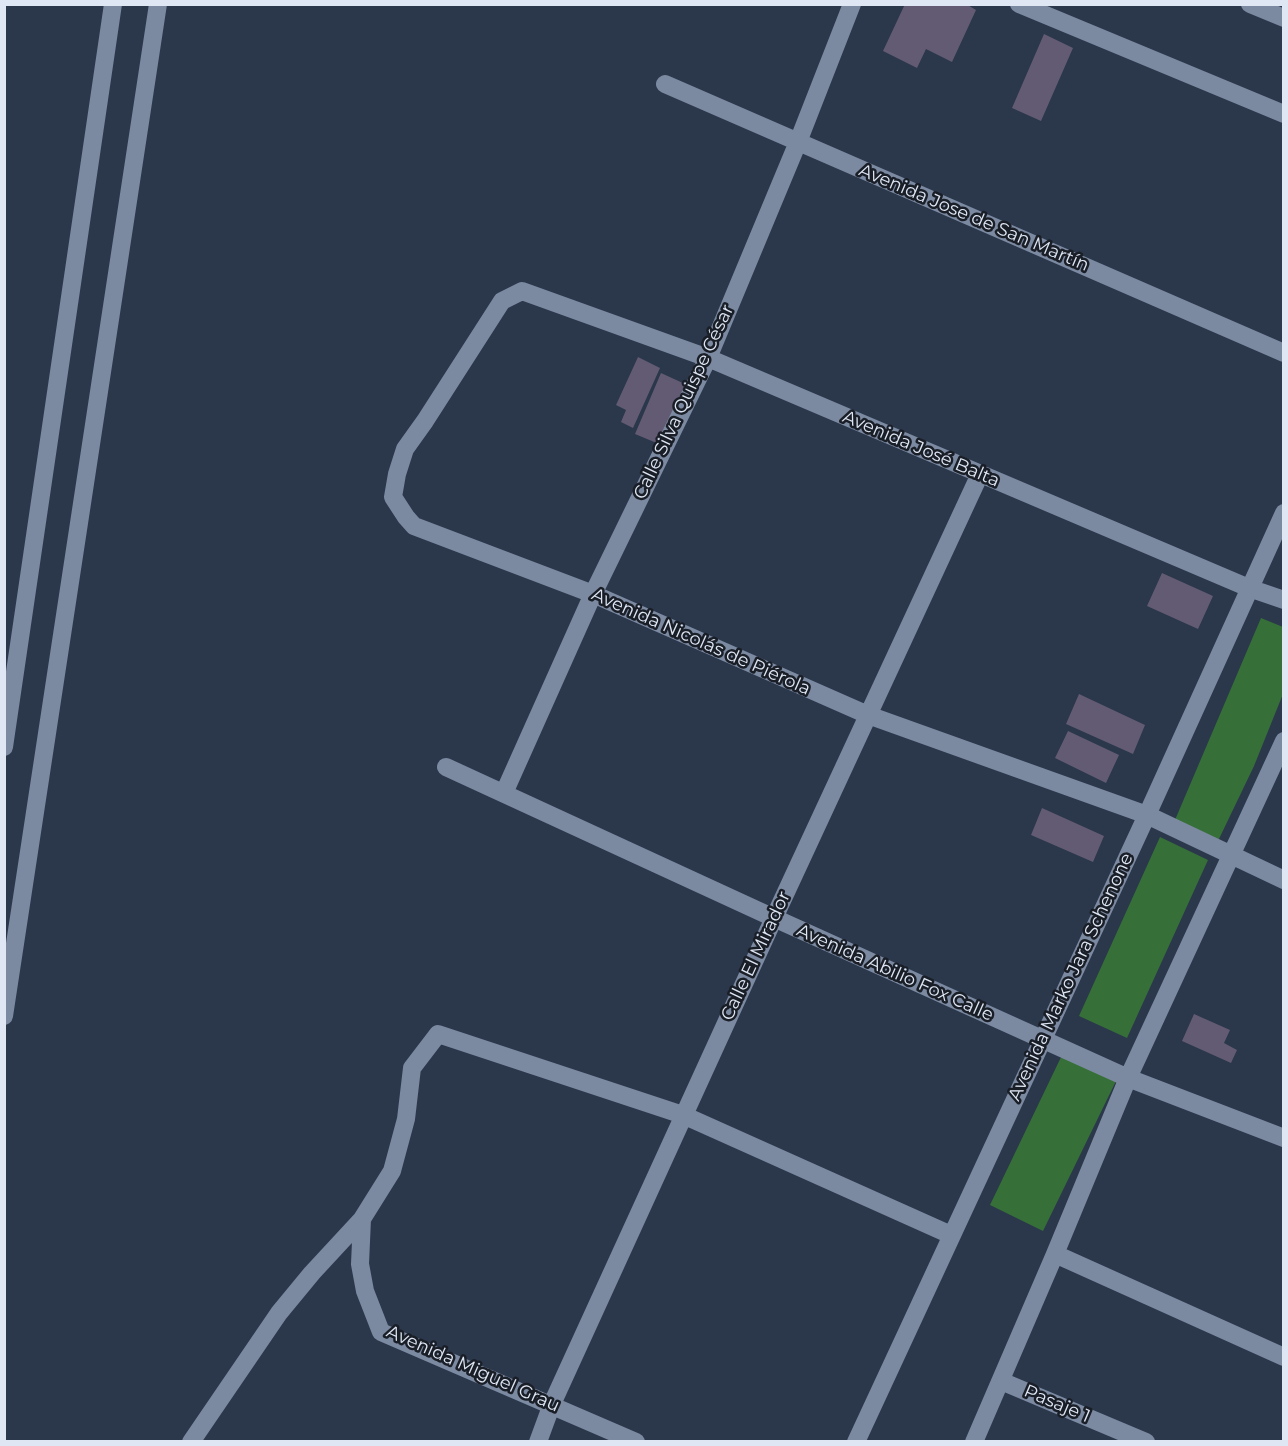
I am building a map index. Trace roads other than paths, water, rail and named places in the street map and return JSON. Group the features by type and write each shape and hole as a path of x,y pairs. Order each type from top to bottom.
{"street":[{"path":"4,747 113,4"},
{"path":"4,1016 158,4"},
{"name":"Calle Silva Quispe César","path":"504,793 593,594 708,358 798,142 852,4"},
{"path":"1019,4 1284,114"},
{"path":"1250,4 1284,18"},
{"name":"Avenida Jose de San Martín","path":"665,84 1284,353"},
{"name":"Avenida Nicolás de Piérola","path":"555,303 522,291 502,301 425,422 405,449 393,497 414,526 593,594 868,715 1147,815 1284,880"},
{"name":"Avenida José Balta","path":"555,303 708,358 1249,588 1284,600"},
{"name":"Calle El Mirador","path":"538,1442 552,1404 683,1115 980,474"},
{"name":"Avenida Marko Jara Schenone","path":"856,1442 1147,815 1284,513"},
{"path":"974,1442 1128,1078 1284,741"},
{"name":"Avenida Abilio Fox Calle","path":"446,767 1128,1078 1284,1138"},
{"path":"191,1442 279,1313 362,1219 392,1172 406,1119 412,1068 438,1034 683,1115 951,1235"},
{"name":"Avenida Miguel Grau","path":"362,1219 360,1264 365,1291 381,1332 636,1442"},
{"path":"1055,1254 1284,1357"},
{"name":"Pasaje 1","path":"1000,1381 1146,1442"}]}
